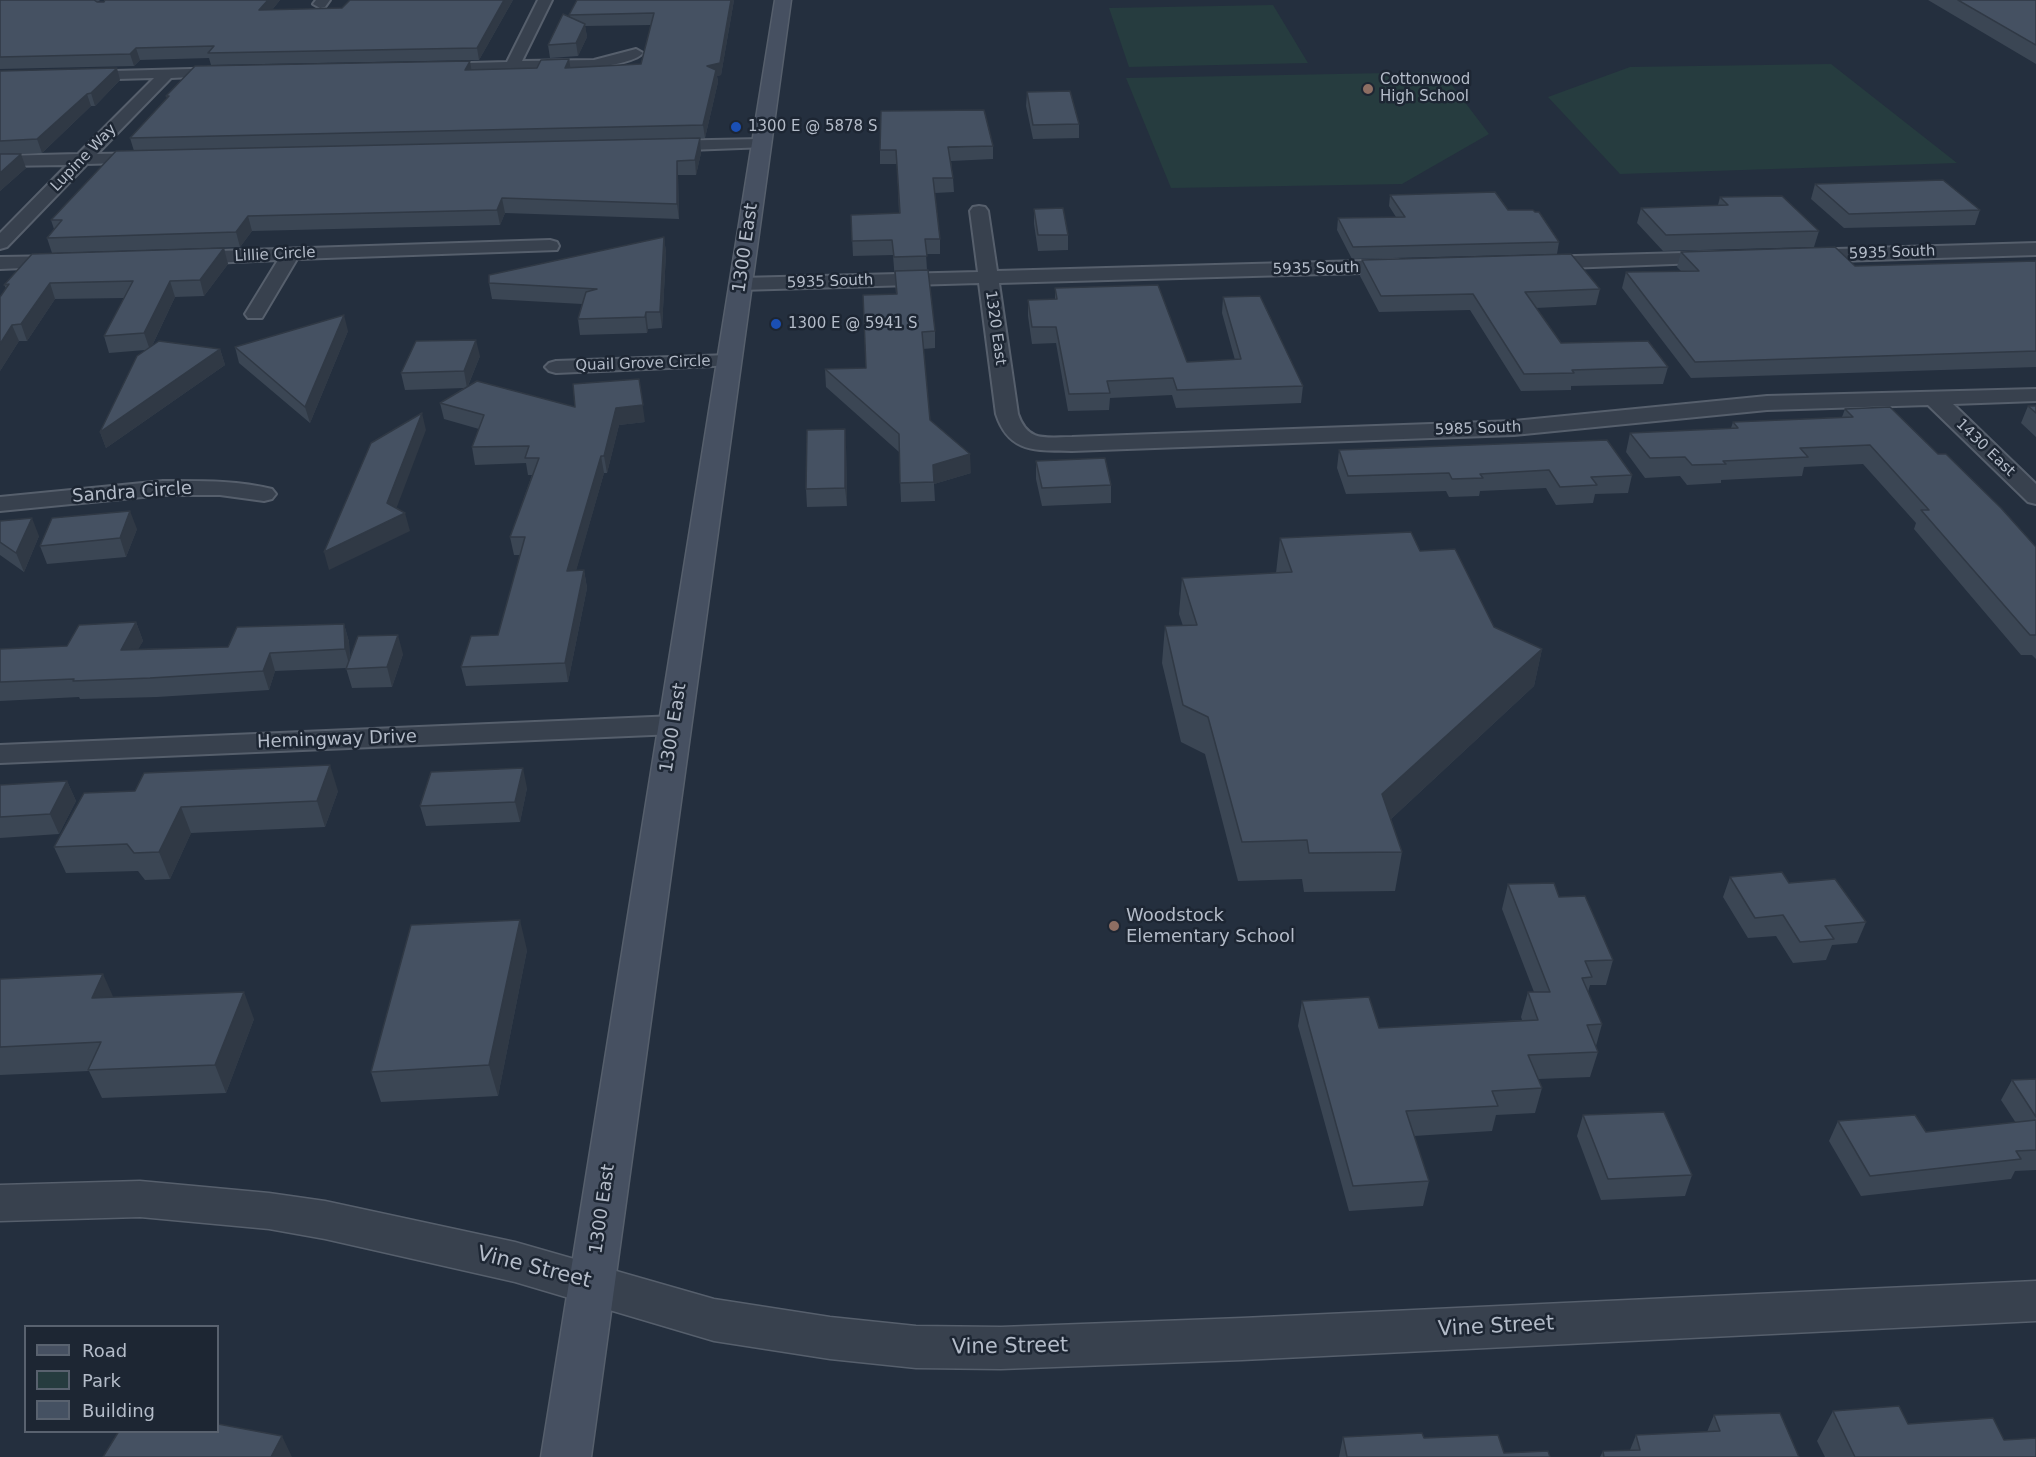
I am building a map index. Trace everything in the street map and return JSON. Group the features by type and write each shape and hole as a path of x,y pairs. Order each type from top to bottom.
{"main road":[{"name":"1300 East","path":"566,1457 783,0"}],"street":[{"path":"512,66 545,0"},
{"path":"417,68 594,63 636,53"},
{"path":"60,75 250,71"},
{"name":"Lupine Way","path":"0,243 167,73"},
{"path":"651,146 761,144"},
{"path":"0,161 166,157"},
{"name":"1320 East","path":"978,211 1007,414 1013,433 1022,440"},
{"name":"Lillie Circle","path":"171,259 550,246"},
{"name":"5935 South","path":"1786,256 2036,249"},
{"path":"255,314 291,254"},
{"path":"1524,263 1739,257"},
{"path":"0,263 80,261"},
{"name":"5935 South","path":"740,284 1417,266"},
{"name":"Quail Grove Circle","path":"556,367 729,361"},
{"name":"5985 South","path":"1022,440 1044,444 1072,444 1514,428 1767,403 2036,394"},
{"name":"1430 East","path":"1934,398 2036,497"},
{"name":"Sandra Circle","path":"0,504 163,488 220,488 264,494"},
{"name":"Hemingway Drive","path":"0,754 675,725"},
{"name":"Vine Street","path":"0,1203 140,1199 269,1211 325,1220 471,1252 592,1283 714,1320 873,1343 969,1348 1242,1339 2036,1301"}],"green space":[{"path":"1273,5 1308,63 1129,67 1109,8"},
{"path":"1831,64 1957,163 1620,174 1548,97 1630,67"},
{"path":"1442,72 1489,134 1402,184 1171,188 1126,78"}],"building":[{"path":"0,0 94,0 104,2 105,0 268,0 259,10 342,8 350,0 504,0 477,48 208,53 214,46 136,48 130,54 0,57"},
{"path":"577,0 731,0 720,63 707,66 716,70 703,125 130,138 195,66 470,61 465,70 537,68 541,60 569,59 565,68 641,64 654,13 569,15"},
{"path":"1958,0 2036,0 2036,45"},
{"path":"563,14 585,24 576,43 548,45"},
{"path":"117,68 37,139 0,141 0,71"},
{"path":"1070,91 1079,124 1033,125 1027,92"},
{"path":"984,110 993,146 948,147 953,178 933,178 940,239 925,239 927,256 894,257 892,240 852,241 851,215 900,213 896,150 880,150 881,111"},
{"path":"700,138 695,160 677,161 677,204 502,198 497,210 248,216 236,232 47,238 62,220 51,220 116,151"},
{"path":"0,154 21,154 0,173"},
{"path":"1943,180 1980,210 1849,214 1815,184"},
{"path":"1495,192 1508,210 1539,212 1559,242 1353,247 1338,218 1405,217 1390,195"},
{"path":"1782,196 1819,231 1666,235 1641,208 1728,205 1720,197"},
{"path":"1063,208 1068,235 1038,235 1034,209"},
{"path":"664,237 660,312 646,312 645,317 578,319 586,292 597,289 489,283 489,275"},
{"path":"1835,247 1855,266 2036,261 2036,351 1695,362 1626,272 1699,271 1681,252"},
{"path":"224,248 200,280 170,281 144,333 104,336 133,281 50,283 21,324 12,325 0,344 0,297 9,284 4,285 32,254"},
{"path":"1571,254 1600,289 1525,292 1561,343 1648,341 1668,367 1524,374 1473,294 1381,296 1362,260"},
{"path":"928,270 935,331 922,332 930,420 970,454 933,465 934,482 900,483 899,434 825,369 866,368 863,295 897,294 895,271"},
{"path":"1158,285 1187,362 1241,359 1223,297 1260,296 1303,386 1177,390 1173,378 1107,381 1110,393 1069,394 1056,327 1032,327 1028,300 1057,299 1055,288"},
{"path":"344,315 305,407 235,347"},
{"path":"476,340 464,371 401,373 416,341"},
{"path":"159,341 220,349 100,432 137,356"},
{"path":"639,379 643,405 616,408 604,456 601,456 567,571 584,570 565,663 461,667 471,636 498,635 525,537 510,537 539,458 525,458 529,446 472,447 484,415 440,403 477,381 575,407 573,384"},
{"path":"2028,406 2036,406 2036,413"},
{"path":"1890,407 1938,454 1946,454 2001,508 2036,547 2036,635 2030,635 1921,510 1929,510 1870,445 1800,448 1808,457 1723,461 1726,464 1692,465 1685,457 1650,458 1630,433 1738,428 1733,422 1853,417 1845,409"},
{"path":"422,413 387,503 405,513 324,552 371,443"},
{"path":"845,429 845,488 806,489 807,430"},
{"path":"1607,440 1632,475 1591,477 1597,485 1560,487 1549,470 1480,474 1483,478 1452,479 1449,473 1348,476 1339,450"},
{"path":"1105,458 1111,485 1042,488 1036,461"},
{"path":"130,511 120,538 40,546 52,518"},
{"path":"32,518 16,553 0,542 0,521"},
{"path":"1411,532 1420,551 1455,549 1494,627 1542,649 1382,794 1402,852 1309,853 1307,840 1242,842 1208,717 1183,705 1165,626 1197,625 1182,578 1292,572 1280,538"},
{"path":"136,622 121,650 228,647 237,627 344,624 345,649 270,653 263,671 150,678 0,682 0,649 67,646 79,625"},
{"path":"398,635 387,667 346,669 358,636"},
{"path":"330,765 317,801 181,807 159,852 134,853 127,844 54,847 84,793 135,791 144,773"},
{"path":"523,768 515,802 420,806 431,772"},
{"path":"67,781 50,814 0,817 0,785"},
{"path":"1782,872 1789,883 1835,879 1866,922 1825,926 1834,939 1800,942 1783,915 1755,918 1730,877"},
{"path":"1554,883 1559,897 1585,896 1613,960 1585,961 1592,977 1582,978 1602,1024 1587,1025 1598,1052 1528,1055 1542,1088 1492,1091 1498,1106 1406,1111 1429,1181 1353,1186 1302,1001 1369,997 1379,1028 1538,1020 1528,992 1550,992 1508,884"},
{"path":"520,920 489,1065 371,1072 411,925"},
{"path":"103,974 92,998 244,992 215,1065 88,1070 101,1042 0,1047 0,979"},
{"path":"2036,1079 2036,1117 2012,1080"},
{"path":"1664,1112 1692,1175 1608,1179 1583,1115"},
{"path":"1915,1115 1926,1132 2036,1120 2036,1150 2016,1151 2021,1159 1870,1176 1838,1121"},
{"path":"1899,1406 1908,1424 1993,1418 2004,1440 2036,1438 2036,1457 1855,1457 1833,1411"},
{"path":"1780,1413 1799,1457 1604,1457 1603,1451 1640,1450 1636,1435 1720,1431 1714,1415"},
{"path":"219,1424 282,1436 271,1457 103,1457 118,1433 219,1433"},
{"path":"1422,1433 1424,1438 1498,1435 1504,1453 1548,1451 1550,1457 1347,1457 1343,1437"}],"place":[{"name":"Cottonwood High School","path":"1368,89"},
{"name":"1300 E @ 5878 S","path":"736,127"},
{"name":"1300 E @ 5941 S","path":"776,324"},
{"name":"Woodstock Elementary School","path":"1114,926"}]}
